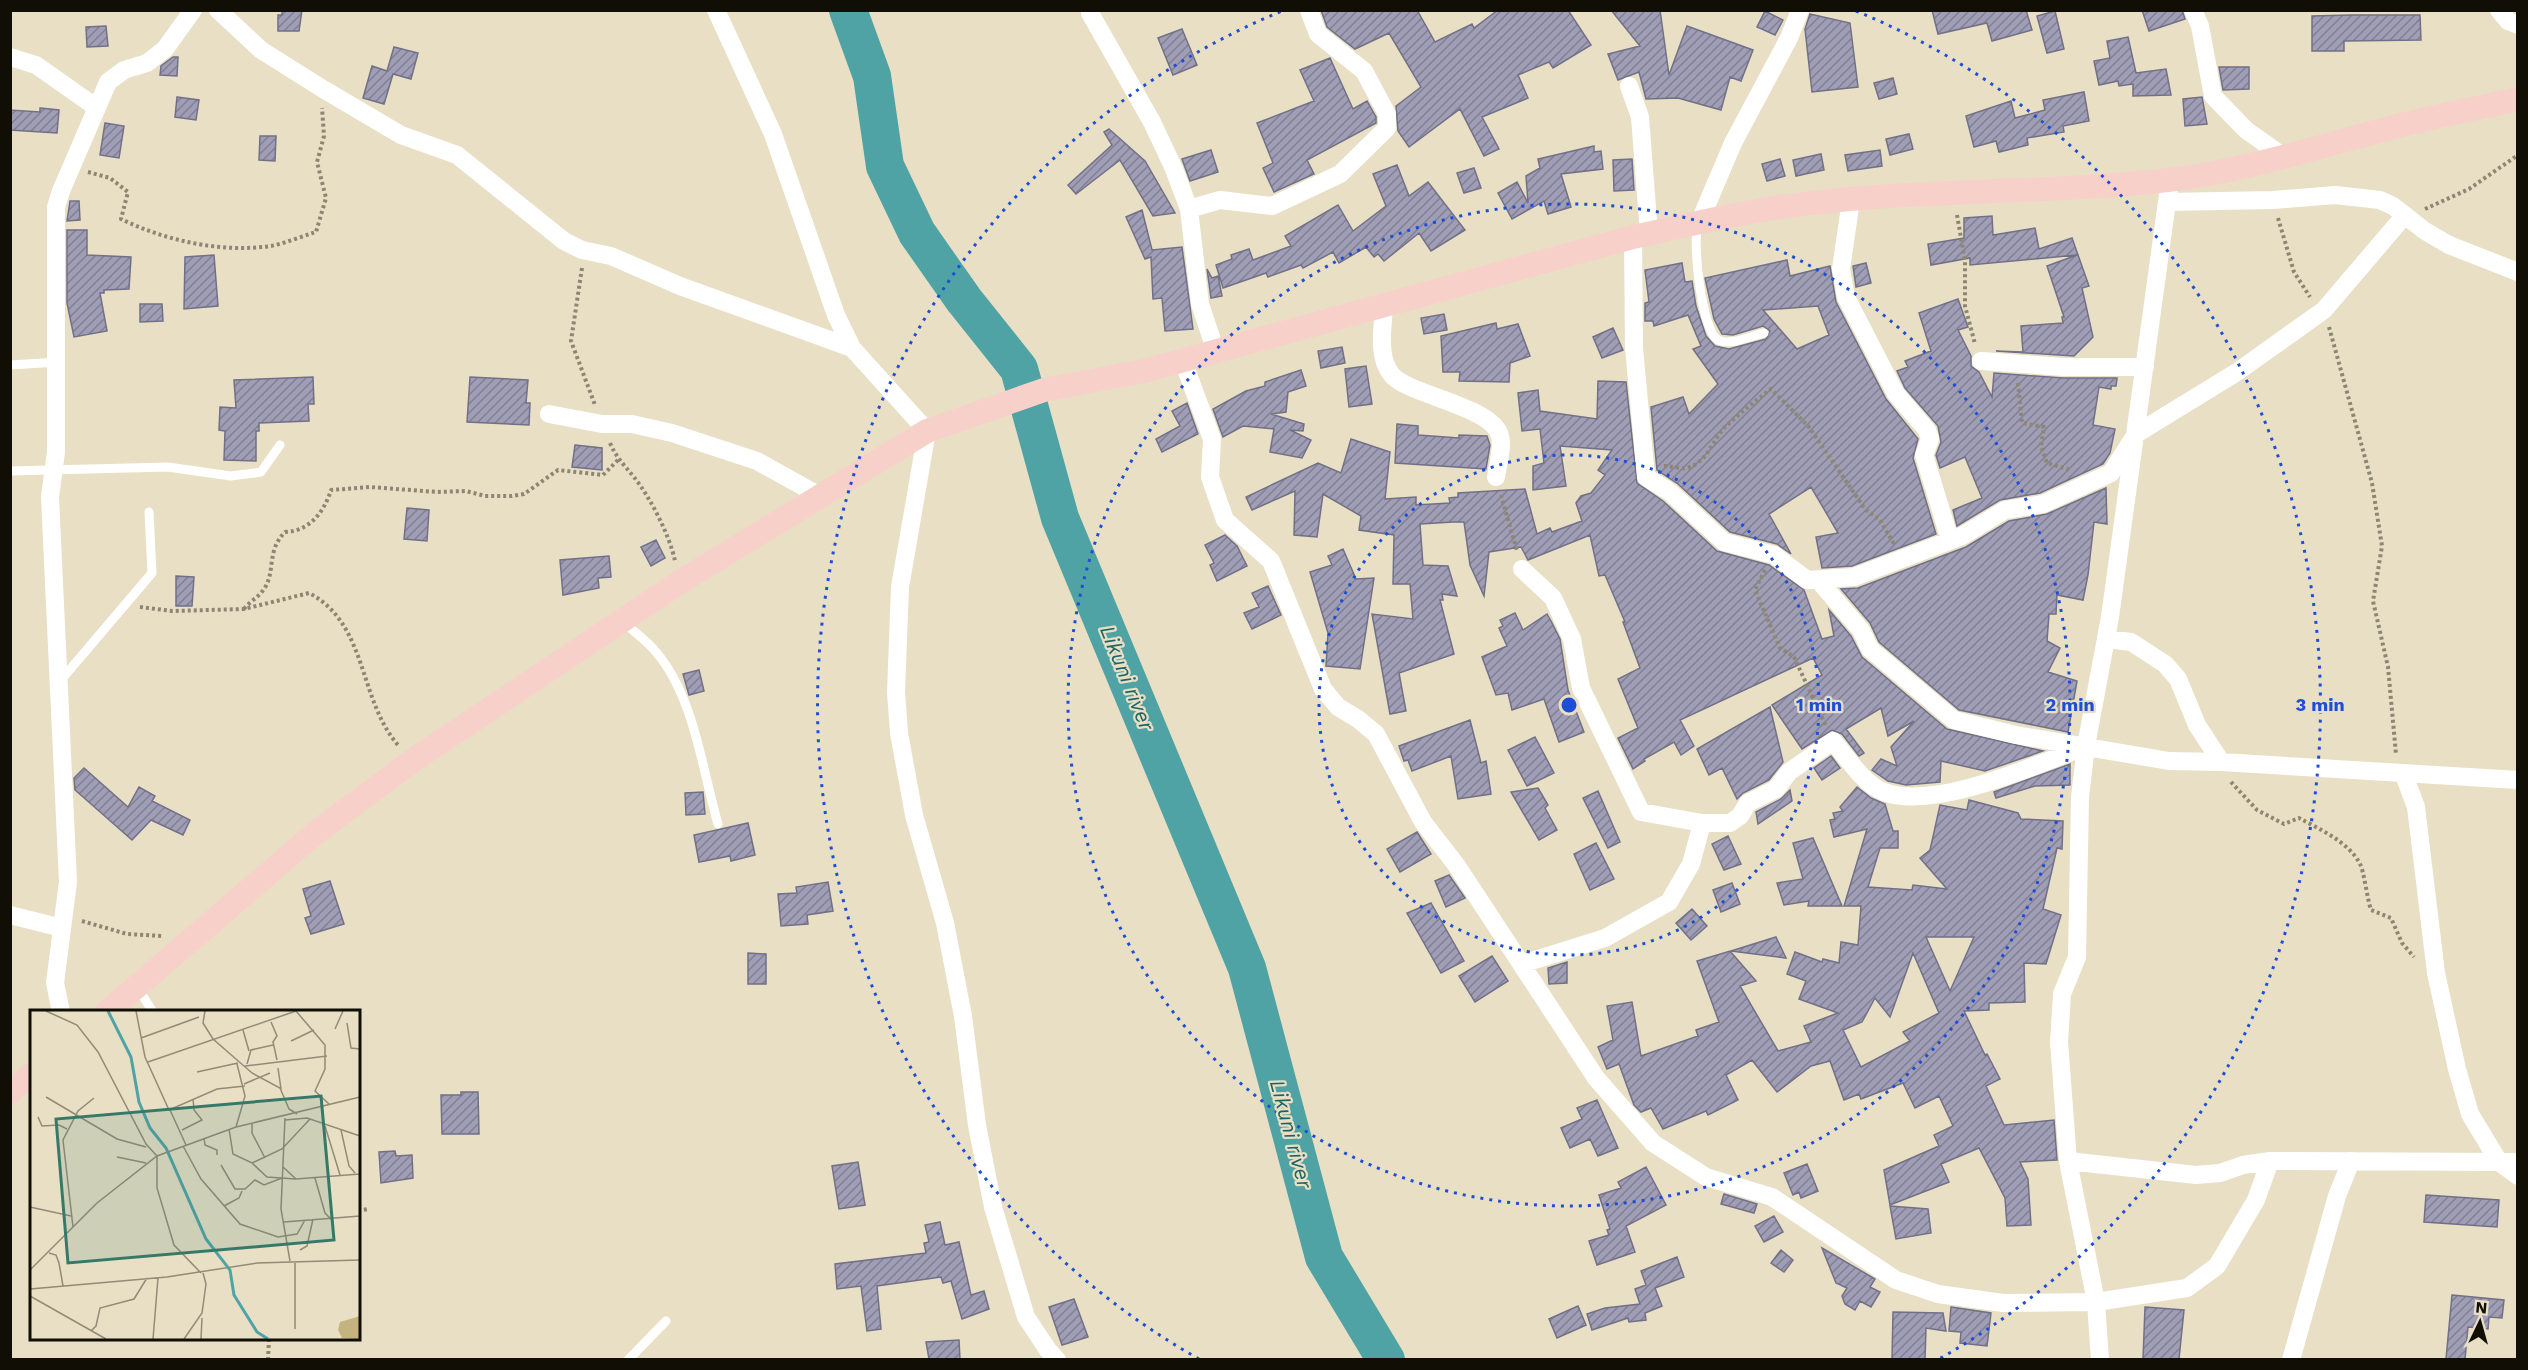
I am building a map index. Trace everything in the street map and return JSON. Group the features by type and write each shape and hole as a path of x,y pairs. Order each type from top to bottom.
{"street":[{"path":"61,1010 56,983 68,882 61,680 50,497 56,452 57,207 69,167 108,82 124,70 147,63 165,49 193,10"},
{"path":"218,10 261,50 323,89 401,135 457,155 564,241 582,250 611,256 672,282 852,348"},
{"path":"716,10 772,134 836,315 852,348 927,431"},
{"path":"1188,209 1220,200 1272,206 1340,174 1387,128 1387,114 1364,71 1318,34 1309,10"},
{"path":"1699,223 1733,143 1789,38 1800,10"},
{"path":"2193,10 2200,26 2213,96 2246,130 2284,157"},
{"path":"2499,10 2508,21 2517,25"},
{"path":"1093,11 1152,122 1174,169 1188,209 1200,304 1216,352"},
{"path":"10,57 36,65 97,108"},
{"path":"1629,86 1640,117 1641,236 1634,348 1646,477 1670,492 1724,542 1774,555 1787,563 1798,576 1807,580 1854,577 1950,540 2005,510 2043,504 2111,473 2136,434 2237,372 2324,310 2405,215"},
{"path":"2169,191 2403,124 2517,99"},
{"path":"108,1010 319,830 415,759 680,582 927,431 1008,401 1044,390 1183,361 1641,236 1775,208 1851,200 2064,189 2169,191 2273,200 2335,195 2364,198 2393,206 2425,231 2449,244 2517,272"},
{"path":"2100,1359 2096,1302 2068,1161 2058,1042 2062,994 2077,957 2080,797 2086,746 2106,639 2169,191"},
{"path":"1851,200 1841,269 1846,297 1896,394 1927,430 1930,439 1924,455 1950,540"},
{"path":"1384,306 1383,358 1391,374 1402,383 1462,406 1498,429 1501,438 1496,477"},
{"path":"1183,361 1212,440 1209,477 1225,520 1271,561 1323,689 1338,707 1358,719 1376,734 1423,822 1457,866 1603,1086 1653,1143 1706,1177 1772,1197 1896,1280 1938,1294 2003,1303 2096,1302 2187,1288 2217,1266 2256,1200 2270,1161"},
{"path":"1981,361 2145,367"},
{"path":"549,414 602,424 632,424 672,433 757,460 820,496"},
{"path":"927,431 900,587 896,692 899,733 914,814 945,923 963,1016 977,1125 993,1207 1026,1317 1048,1350 1057,1359"},
{"path":"1522,569 1553,598 1572,639 1581,688 1641,812 1702,823 1730,823 1740,816 1748,803 1776,789 1789,772 1833,741 1866,779 1883,792 1919,798 1958,790 2086,746"},
{"path":"1819,581 1862,630 1870,649 1954,720 2016,735 2169,761 2222,762 2404,775 2517,780"},
{"path":"2106,639 2131,642 2165,664 2178,679 2197,725 2222,762"},
{"path":"2404,775 2416,807 2435,966 2457,1069 2470,1114 2517,1176"},
{"path":"1522,964 1605,938 1669,902 1691,864 1702,823"},
{"path":"10,915 62,924"},
{"path":"10,1092 30,1076"},
{"path":"2068,1161 2196,1175 2220,1173 2243,1165 2270,1161 2508,1162"},
{"path":"2291,1359 2337,1196 2351,1161"}],"lane":[{"path":"1699,223 1694,238 1695,259 1705,309 1714,337 1719,341 1728,342 1764,333"},
{"path":"10,365 58,362"},
{"path":"10,471 168,467 231,476 261,472 280,445"},
{"path":"61,680 152,573 149,512"},
{"path":"622,621 657,652 681,693 697,740 718,824"},
{"path":"136,987 152,1010"},
{"path":"628,1359 666,1321"}],"path":[{"path":"69,167 110,178 128,192 121,219 140,228 207,246 273,245 316,232 326,198 317,162 324,136 323,89"},
{"path":"2405,215 2431,207 2469,189 2517,155"},
{"path":"1954,194 1965,261 1965,306 1981,361"},
{"path":"2273,200 2294,272 2306,293 2324,310 2373,483 2382,546 2373,601 2388,667 2397,759 2404,775"},
{"path":"2018,364 2022,423 2044,427 2041,446 2047,463 2081,473 2111,473"},
{"path":"1644,466 1689,467 1712,450 1717,435 1727,425 1771,389 1809,427 1865,509 1880,520 1902,558"},
{"path":"244,609 250,600 264,590 278,539 285,532 297,531 311,522 325,508 331,490 370,487 437,492 466,491 485,496 512,496 524,494 558,470 603,475 618,460"},
{"path":"1496,477 1522,569"},
{"path":"1774,555 1755,590 1780,648 1794,657 1833,741"},
{"path":"124,605 172,611 244,609 309,593 325,602 350,633 359,666 384,722 396,743 415,759"},
{"path":"2222,762 2232,784 2257,810 2284,824 2299,818 2329,834 2346,848 2360,864 2364,890 2372,910 2391,918 2410,954 2435,966"},
{"path":"62,924 91,922 127,934 165,936"},
{"path":"360,1211 368,1209"},
{"path":"268,1340 268,1359"}],"building":[{"path":"282,10 302,10 299,31 278,31 278,15 282,15"},
{"path":"1321,10 1417,10 1435,42 1472,24 1474,28 1498,10 1568,10 1591,45 1553,68 1549,62 1518,75 1528,98 1482,117 1499,149 1484,156 1460,109 1409,147 1398,131 1396,106 1421,87 1389,33 1355,49 1327,27"},
{"path":"1611,10 1660,10 1669,75 1687,26 1753,50 1741,81 1730,77 1721,110 1678,98 1646,99 1639,72 1618,80 1608,54 1640,46"},
{"path":"1932,10 2026,10 2032,30 1992,41 1987,23 1938,34"},
{"path":"2142,10 2182,10 2185,19 2149,31"},
{"path":"1765,11 1783,20 1775,35 1757,27"},
{"path":"2055,11 2064,49 2047,53 2037,16"},
{"path":"1810,14 1850,23 1858,87 1812,92 1805,29"},
{"path":"2420,15 2421,40 2344,41 2344,51 2312,51 2312,16"},
{"path":"106,26 108,46 87,47 86,27"},
{"path":"1182,29 1197,65 1173,75 1158,38"},
{"path":"2128,37 2136,73 2166,69 2171,95 2133,96 2133,84 2119,86 2118,81 2099,85 2094,61 2110,58 2107,41"},
{"path":"394,47 418,53 411,79 393,74 384,104 363,98 372,66 387,71"},
{"path":"173,57 178,57 177,76 160,75 161,66"},
{"path":"1330,58 1353,109 1367,101 1376,117 1376,123 1307,160 1314,174 1274,192 1263,168 1273,163 1257,123 1314,101 1300,70"},
{"path":"2219,67 2249,67 2249,89 2223,90"},
{"path":"1893,78 1897,94 1879,99 1874,83"},
{"path":"2084,92 2089,121 2063,126 2064,132 2027,138 2028,145 1999,152 1996,141 1974,147 1966,116 2011,101 2015,118 2045,110 2043,100"},
{"path":"177,97 199,100 196,120 175,117"},
{"path":"2202,97 2207,124 2185,126 2183,99"},
{"path":"40,108 59,110 57,133 10,130 10,110 40,112"},
{"path":"105,123 124,126 119,158 100,155"},
{"path":"1109,129 1145,161 1175,213 1153,216 1120,160 1076,194 1068,185 1112,145 1104,132"},
{"path":"1909,134 1913,149 1890,155 1886,139"},
{"path":"260,136 276,136 275,161 259,160"},
{"path":"1594,146 1594,152 1601,151 1603,169 1561,174 1571,207 1548,214 1544,201 1512,219 1498,193 1517,182 1528,203 1526,176 1540,168 1538,159"},
{"path":"1211,150 1218,172 1190,181 1182,159"},
{"path":"1880,150 1882,166 1848,171 1845,155"},
{"path":"1821,154 1824,170 1796,176 1793,160"},
{"path":"1632,159 1634,190 1614,191 1613,160"},
{"path":"1780,159 1785,176 1767,181 1762,164"},
{"path":"1397,165 1409,196 1428,182 1465,230 1431,251 1419,233 1384,261 1378,254 1374,257 1366,247 1339,263 1333,252 1303,268 1301,265 1268,277 1266,273 1223,288 1216,265 1232,259 1231,255 1249,249 1253,260 1291,246 1285,236 1338,205 1353,231 1386,206 1373,174"},
{"path":"1474,168 1481,188 1464,193 1457,173"},
{"path":"70,201 79,201 80,220 67,221"},
{"path":"1142,210 1152,250 1182,247 1193,329 1165,331 1162,298 1153,299 1151,257 1145,259 1126,217"},
{"path":"1992,216 1993,235 2035,228 2039,249 2072,238 2089,286 2082,288 2093,337 2074,356 1996,351 2023,352 2021,326 2063,323 2062,317 2064,317 2047,266 2077,255 1970,265 1970,258 1931,265 1928,244 1964,238 1964,218"},
{"path":"67,230 87,230 87,255 131,257 129,289 104,290 104,293 100,293 107,331 74,337 67,303"},
{"path":"214,255 218,306 184,309 185,257"},
{"path":"1787,260 1790,276 1830,266 1836,302 1886,399 1918,439 1913,458 1936,534 1852,566 1822,568 1816,537 1838,533 1811,487 1769,514 1791,554 1777,544 1730,532 1678,484 1657,470 1651,407 1683,397 1689,414 1718,384 1693,349 1701,346 1688,315 1654,326 1653,321 1645,321 1645,303 1649,302 1645,270 1682,263 1685,282 1692,281 1696,306 1706,336 1715,346 1729,349 1766,339 1770,331 1763,326 1733,335 1722,334 1714,319 1705,278","holes":["1818,306 1829,335 1797,349 1763,310"]},
{"path":"1866,263 1871,283 1856,287 1853,266"},
{"path":"1207,269 1212,278 1218,276 1222,296 1211,298"},
{"path":"1958,299 1968,327 1958,330 1971,356 1971,366 1979,372 1992,397 1994,373 2063,378 2117,378 2116,386 2111,386 2111,389 2099,387 2093,425 2115,429 2110,453 2103,464 2040,493 2000,500 1957,526 1953,510 1982,498 1965,457 1940,468 1936,455 1941,442 1938,426 1905,388 1897,371 1908,367 1905,361 1931,351 1919,313"},
{"path":"140,304 162,304 163,321 140,322"},
{"path":"1444,314 1447,330 1424,334 1421,318"},
{"path":"1496,323 1497,329 1518,324 1530,356 1510,363 1509,382 1459,381 1460,372 1443,372 1441,336"},
{"path":"1613,328 1623,350 1602,358 1593,337"},
{"path":"1342,347 1345,363 1321,368 1318,351"},
{"path":"1366,366 1372,404 1349,407 1345,369"},
{"path":"1301,370 1306,386 1288,392 1286,412 1271,414 1304,424 1303,431 1290,430 1311,440 1302,458 1270,452 1274,429 1243,426 1223,437 1213,409 1246,391 1265,386 1265,382"},
{"path":"313,377 314,404 308,404 309,421 259,423 259,431 256,431 256,461 224,460 225,431 219,430 220,407 236,408 234,380"},
{"path":"470,377 528,380 526,403 530,403 529,425 467,422"},
{"path":"1598,381 1626,382 1637,483 1663,501 1717,551 1769,565 1804,590 1822,639 1834,636 1829,610 1851,636 1862,657 1947,729 2043,751 1985,771 1941,761 1940,782 1906,785 1888,781 1872,770 1881,759 1897,766 1891,747 1914,721 1888,736 1881,708 1846,729 1864,753 1859,756 1842,734 1832,730 1802,749 1772,705 1822,675 1813,658 1680,720 1694,746 1681,755 1674,742 1644,759 1645,761 1633,769 1618,738 1638,728 1618,679 1640,668 1623,622 1625,622 1605,575 1599,576 1590,535 1528,560 1521,547 1489,552 1484,596 1470,565 1464,522 1420,524 1423,565 1448,566 1457,596 1442,594 1443,600 1440,600 1454,654 1399,673 1406,711 1390,714 1372,614 1413,619 1410,584 1393,584 1394,535 1359,530 1361,516 1323,494 1317,537 1294,535 1295,491 1252,510 1246,497 1318,463 1341,473 1351,439 1390,452 1385,499 1416,497 1416,505 1450,503 1449,498 1458,497 1458,493 1525,489 1537,534 1550,528 1552,532 1582,521 1576,503 1581,496 1591,493 1605,475 1598,470 1612,450 1560,446 1566,486 1533,490 1533,466 1544,463 1540,429 1522,431 1518,393 1538,390 1540,411 1597,419"},
{"path":"1187,403 1198,434 1162,452 1156,439 1180,426 1172,411"},
{"path":"1397,424 1418,426 1418,435 1459,438 1459,435 1487,436 1490,445 1486,469 1395,463"},
{"path":"575,445 602,448 602,470 572,467"},
{"path":"2106,488 2107,524 2094,522 2083,600 2057,595 2056,614 2049,614 2047,641 2060,648 2048,672 2077,681 2068,732 1959,710 1879,642 1870,623 1841,589 1858,588 1966,547 2009,521 2047,514"},
{"path":"407,508 429,510 427,541 404,539"},
{"path":"1225,535 1237,546 1247,566 1217,581 1210,565 1214,563 1205,545"},
{"path":"656,540 665,558 651,566 641,547"},
{"path":"1343,549 1356,579 1374,578 1360,669 1326,666 1328,633 1310,572 1332,565 1328,556"},
{"path":"609,556 611,577 598,578 599,588 563,595 560,560"},
{"path":"176,576 194,577 192,606 176,606"},
{"path":"1268,586 1281,615 1252,629 1244,613 1259,607 1252,593"},
{"path":"1515,613 1523,630 1547,614 1560,639 1568,690 1584,732 1559,742 1544,699 1512,710 1508,693 1496,695 1482,657 1507,646 1499,628 1503,626 1500,620"},
{"path":"699,670 704,691 689,695 683,674"},
{"path":"1770,707 1783,762 1769,780 1743,793 1737,799 1722,768 1709,775 1697,749"},
{"path":"1470,720 1481,763 1486,761 1491,794 1458,799 1451,756 1412,771 1408,760 1404,761 1399,746"},
{"path":"1535,737 1554,773 1527,786 1508,750"},
{"path":"1831,756 1840,768 1822,780 1814,768"},
{"path":"2070,764 2070,785 2035,786 1996,798 1994,792"},
{"path":"84,768 128,807 139,787 155,796 152,801 190,820 183,835 151,820 132,840 75,790 74,778"},
{"path":"1857,787 1871,798 1885,804 1893,831 1898,831 1898,848 1880,848 1868,887 1912,890 1913,885 1947,889 1920,858 1930,850 1940,805 1967,810 1969,800 2018,813 2021,819 2063,821 2062,849 2057,848 2043,909 2061,915 2046,964 2024,963 2025,1002 1989,1003 1989,1010 1964,1011 1985,1055 1987,1054 2000,1079 1986,1086 2004,1125 2054,1120 2057,1160 2020,1162 2028,1179 2031,1225 2007,1226 2005,1198 1979,1148 1941,1164 1949,1182 1890,1205 1884,1170 1939,1146 1934,1135 1953,1126 1939,1096 1915,1108 1903,1083 1861,1099 1859,1094 1844,1100 1830,1061 1811,1066 1777,1092 1752,1060 1726,1075 1738,1100 1708,1115 1706,1111 1663,1129 1651,1108 1641,1112 1634,1105 1619,1064 1607,1069 1598,1047 1613,1040 1607,1006 1632,1002 1641,1056 1698,1036 1696,1030 1719,1022 1697,961 1730,951 1756,981 1740,986 1778,1051 1811,1042 1804,1026 1838,1013 1799,999 1806,981 1787,974 1795,952 1822,962 1823,959 1839,963 1841,942 1858,945 1861,906 1844,906 1867,829 1834,837 1830,820 1835,819 1833,813 1843,811 1840,807","holes":["1926,937 1974,937 1950,991","1913,953 1939,1013 1903,1032 1910,1041 1861,1067 1843,1030 1862,1022 1875,998 1890,1017"]},
{"path":"1538,788 1548,805 1545,808 1557,830 1539,840 1511,792"},
{"path":"1790,790 1792,801 1758,824 1756,812 1781,799"},
{"path":"1598,791 1620,842 1608,848 1583,798"},
{"path":"703,792 705,814 686,815 685,793"},
{"path":"748,823 755,855 731,861 730,856 699,862 694,835"},
{"path":"1417,832 1431,854 1400,872 1387,849"},
{"path":"1728,836 1741,864 1724,870 1712,844"},
{"path":"1813,838 1842,906 1808,906 1809,901 1784,905 1777,883 1803,879 1793,843"},
{"path":"1596,843 1614,879 1590,890 1574,854"},
{"path":"1449,875 1465,898 1446,907 1435,881"},
{"path":"330,881 344,924 311,934 305,918 311,916 303,889"},
{"path":"828,882 833,911 807,915 808,924 781,926 778,894 797,893 796,887"},
{"path":"1732,883 1740,904 1721,912 1713,890"},
{"path":"1431,903 1464,961 1441,973 1407,913"},
{"path":"1692,909 1707,926 1691,940 1676,923"},
{"path":"1776,937 1786,958 1731,951"},
{"path":"748,953 766,954 766,984 748,984"},
{"path":"1492,956 1508,981 1475,1002 1459,976"},
{"path":"1567,962 1567,983 1549,984 1548,968"},
{"path":"461,1092 478,1092 479,1134 442,1134 441,1095 461,1095"},
{"path":"1597,1100 1618,1148 1598,1156 1590,1139 1570,1148 1561,1128 1582,1119 1577,1108"},
{"path":"395,1151 396,1156 412,1155 413,1178 381,1183 379,1152"},
{"path":"858,1162 865,1205 839,1209 832,1166"},
{"path":"1807,1164 1818,1191 1801,1198 1799,1192 1793,1195 1784,1173"},
{"path":"1646,1167 1666,1205 1626,1226 1635,1252 1597,1265 1589,1241 1609,1235 1607,1230 1610,1229 1599,1195 1621,1188 1618,1182"},
{"path":"1724,1194 1757,1204 1754,1213 1721,1204"},
{"path":"2426,1195 2499,1200 2497,1227 2424,1222"},
{"path":"1890,1206 1928,1209 1931,1233 1896,1239"},
{"path":"1774,1216 1783,1232 1764,1242 1755,1226"},
{"path":"940,1222 945,1245 959,1242 971,1295 984,1291 989,1309 962,1319 951,1281 943,1283 941,1277 877,1286 881,1329 867,1331 861,1286 837,1289 835,1264 926,1253 924,1243 929,1242 925,1225"},
{"path":"1822,1248 1875,1279 1870,1287 1880,1292 1871,1307 1860,1301 1855,1310 1845,1304 1842,1296 1847,1288 1836,1283"},
{"path":"1781,1250 1793,1260 1784,1272 1771,1263"},
{"path":"1677,1257 1684,1277 1655,1288 1662,1306 1645,1313 1646,1320 1629,1322 1628,1318 1592,1330 1587,1314 1605,1308 1640,1304 1635,1289 1646,1285 1641,1271"},
{"path":"2452,1295 2504,1300 2502,1318 2489,1317 2488,1329 2468,1327 2465,1359 2446,1359"},
{"path":"1074,1299 1088,1337 1062,1345 1049,1307"},
{"path":"1578,1306 1586,1325 1557,1338 1549,1319"},
{"path":"1951,1307 1991,1313 1987,1346 1960,1343 1961,1332 1949,1331"},
{"path":"2145,1307 2184,1310 2179,1359 2143,1359"},
{"path":"1893,1312 1943,1313 1946,1331 1926,1328 1925,1359 1892,1359"},
{"path":"959,1340 960,1359 929,1359 926,1342"}],"waterway":[{"name":"Likuni river","path":"848,10 872,76 885,166 917,233 964,300 1019,369 1060,518 1247,968 1324,1257 1386,1360"}]}
